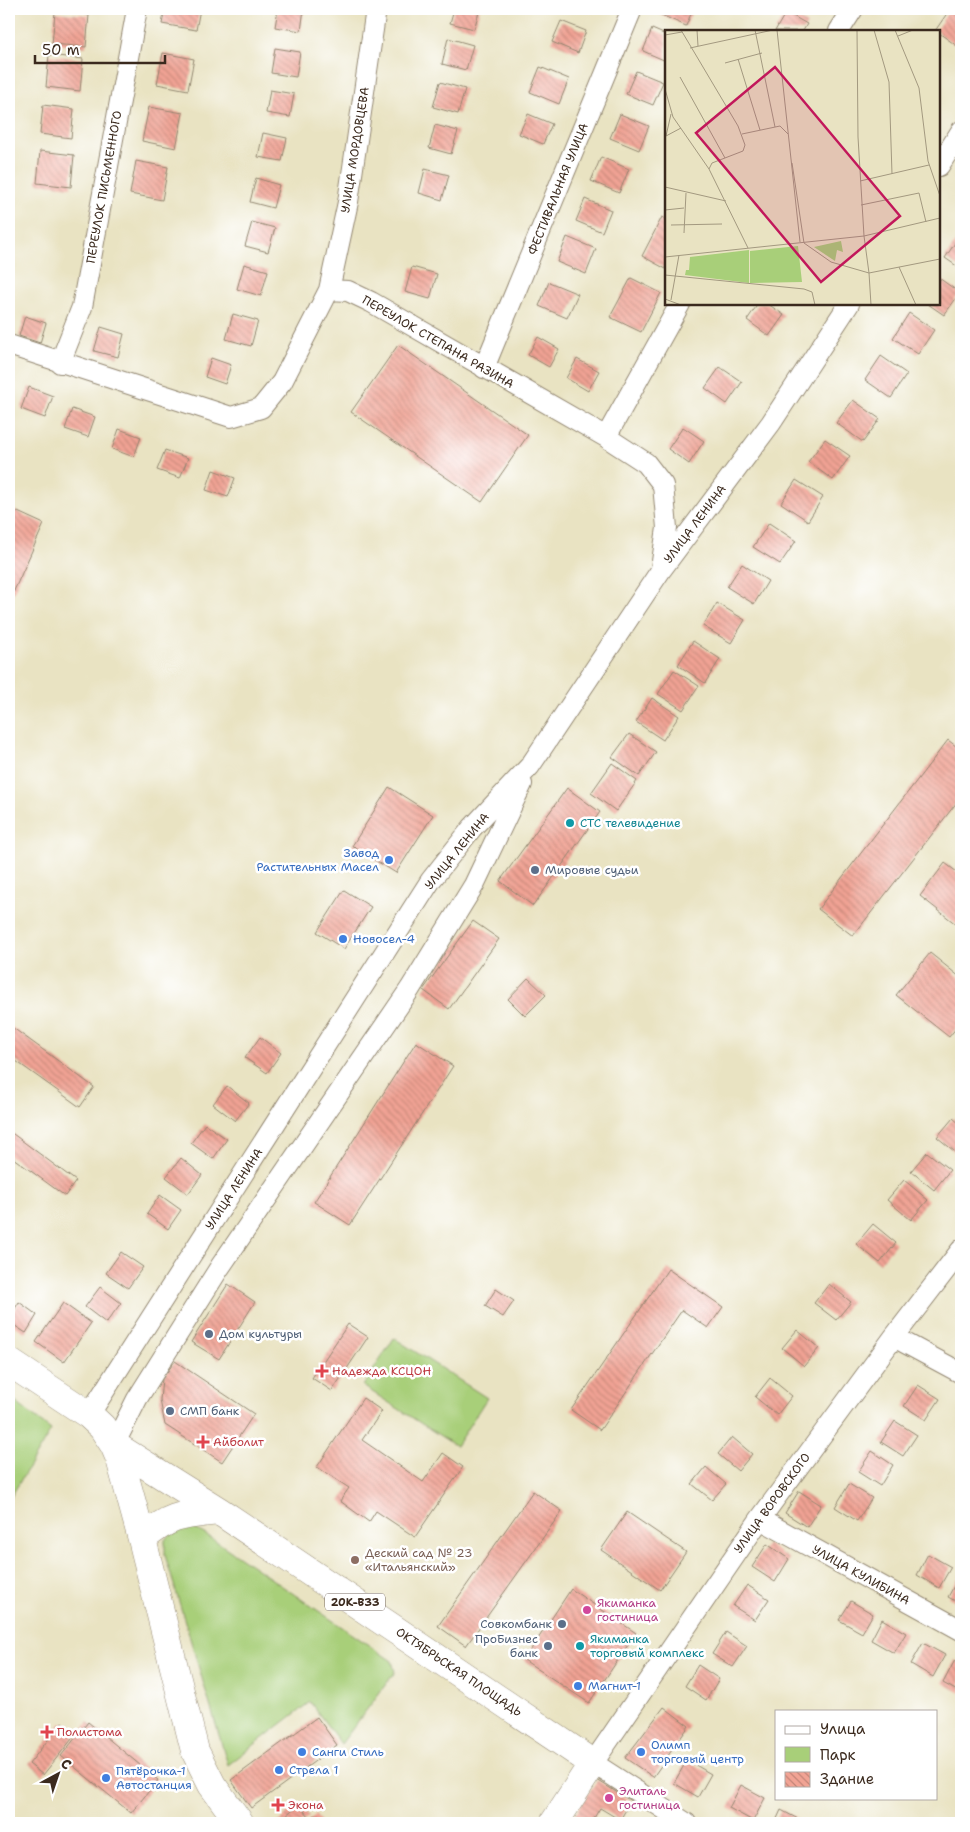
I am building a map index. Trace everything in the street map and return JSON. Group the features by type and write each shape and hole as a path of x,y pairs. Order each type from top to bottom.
{"main road":[{"name":"ОКТЯБРЬСКАЯ ПЛОЩАДЬ","path":"9,1362 89,1415 102,1427 114,1445 124,1473 142,1539 195,1751 212,1785 240,1823"},
{"name":"ОКТЯБРЬСКАЯ ПЛОЩАДЬ","path":"114,1445 219,1511 593,1763"},
{"path":"142,1539 162,1522 175,1517 219,1511"},
{"path":"554,1823 593,1763"}],"street":[{"name":"ПЕРЕУЛОК ПИСЬМЕННОГО","path":"60,363 82,307 137,9"},
{"name":"УЛИЦА МОРДОВЦЕВА","path":"329,290 348,202 376,9"},
{"name":"ФЕСТИВАЛЬНАЯ УЛИЦА","path":"484,368 632,9"},
{"path":"840,30 853,9"},
{"path":"940,164 961,131"},
{"path":"9,346 231,417 260,408 282,382 329,290"},
{"name":"ПЕРЕУЛОК СТЕПАНА РАЗИНА","path":"329,290 348,291 371,302 646,463 663,484 667,528 661,570"},
{"path":"606,438 679,305"},
{"name":"УЛИЦА ЛЕНИНА","path":"89,1415 431,880 472,828 530,766 661,570 771,423 848,305"},
{"path":"114,1445 137,1399 220,1267 410,989 474,885 530,766"},
{"name":"УЛИЦА ВОРОВСКОГО","path":"593,1763 760,1519 894,1336 961,1250"},
{"path":"894,1336 961,1373"},
{"name":"УЛИЦА КУЛИБИНА","path":"760,1519 961,1630"},
{"path":"593,1763 686,1823"}],"green space":[{"path":"394,1338 487,1398 456,1446 363,1386"},
{"path":"9,1397 51,1430 9,1500"},
{"path":"192,1527 213,1539 392,1661 395,1672 341,1744 310,1702 228,1765 165,1555 165,1540 173,1530"}],"building":[{"path":"165,9 200,9 196,30 162,24"},
{"path":"278,9 304,9 301,31 275,27"},
{"path":"454,9 480,9 474,29 450,23"},
{"path":"661,9 693,9 686,26 659,14"},
{"path":"950,9 961,17 961,41 957,46 940,34 940,30 936,30"},
{"path":"55,12 89,15 86,47 52,44"},
{"path":"786,12 807,24 804,30 776,30"},
{"path":"561,21 586,31 578,53 552,42"},
{"path":"652,29 665,35 665,61 643,51"},
{"path":"448,38 473,45 466,70 442,64"},
{"path":"275,48 300,52 296,77 271,73"},
{"path":"163,53 194,59 188,90 157,84"},
{"path":"49,55 83,59 80,91 46,87"},
{"path":"540,67 569,79 559,104 530,92"},
{"path":"636,71 663,82 653,105 626,94"},
{"path":"440,82 465,89 458,114 433,107"},
{"path":"270,90 294,94 290,117 266,113"},
{"path":"43,105 74,109 71,138 40,134"},
{"path":"149,107 183,113 176,148 142,141"},
{"path":"528,114 552,124 543,144 519,134"},
{"path":"620,114 649,126 639,150 610,138"},
{"path":"435,125 458,131 451,154 429,148"},
{"path":"263,133 287,138 282,161 258,157"},
{"path":"40,151 74,155 71,187 37,183"},
{"path":"601,157 629,169 619,193 591,181"},
{"path":"136,161 168,167 162,200 130,194"},
{"path":"425,169 449,175 442,200 419,193"},
{"path":"256,178 279,185 273,208 250,202"},
{"path":"585,199 611,210 602,232 576,221"},
{"path":"662,217 665,218 665,268 642,256"},
{"path":"252,222 275,228 268,252 245,246"},
{"path":"961,234 961,269 945,258"},
{"path":"567,237 596,249 586,274 557,262"},
{"path":"244,264 268,271 261,296 237,289"},
{"path":"412,267 437,274 430,299 405,292"},
{"path":"631,278 661,293 641,332 610,317"},
{"path":"940,279 960,293 944,315 929,305 940,305"},
{"path":"549,282 578,294 567,318 539,306"},
{"path":"757,305 769,305 784,315 769,336 747,320"},
{"path":"909,313 934,330 918,354 893,338"},
{"path":"233,314 258,321 251,346 226,339"},
{"path":"25,316 46,323 40,343 19,336"},
{"path":"101,327 124,334 118,357 94,351"},
{"path":"538,337 559,349 549,367 528,355"},
{"path":"398,345 528,435 482,502 351,412"},
{"path":"881,356 907,374 891,398 865,380"},
{"path":"211,358 231,365 225,384 205,377"},
{"path":"577,359 599,371 588,391 566,378"},
{"path":"720,367 742,382 727,404 705,388"},
{"path":"29,387 53,396 45,418 21,409"},
{"path":"853,400 880,419 863,442 836,423"},
{"path":"72,409 95,417 88,437 65,429"},
{"path":"683,427 704,441 689,464 668,449"},
{"path":"119,429 141,437 134,457 112,449"},
{"path":"825,439 850,456 833,480 808,462"},
{"path":"165,450 188,458 180,478 157,470"},
{"path":"213,470 235,478 228,497 206,490"},
{"path":"796,480 823,497 808,521 781,503"},
{"path":"9,508 44,524 9,602"},
{"path":"769,523 796,541 780,564 753,547"},
{"path":"742,564 768,581 754,604 727,587"},
{"path":"717,603 745,620 731,643 703,626"},
{"path":"693,641 720,659 705,683 678,665"},
{"path":"674,670 699,686 683,710 658,694"},
{"path":"652,698 679,716 663,740 636,722"},
{"path":"629,734 656,752 639,776 612,757"},
{"path":"948,740 961,750 961,797 853,936 818,909"},
{"path":"612,763 637,781 616,811 591,793"},
{"path":"389,787 433,815 396,873 352,846"},
{"path":"567,788 600,812 533,906 500,881"},
{"path":"945,863 961,875 961,928 920,896"},
{"path":"344,890 371,907 344,949 317,932"},
{"path":"473,921 499,939 449,1009 423,990"},
{"path":"930,953 961,978 961,1022 949,1037 896,995"},
{"path":"528,978 546,995 525,1016 508,999"},
{"path":"9,1025 94,1087 80,1107 9,1056"},
{"path":"260,1037 281,1053 267,1073 245,1058"},
{"path":"416,1042 453,1066 350,1225 314,1202"},
{"path":"227,1086 249,1103 235,1121 213,1104"},
{"path":"953,1118 961,1125 960,1156 937,1137"},
{"path":"205,1124 227,1139 213,1159 191,1143"},
{"path":"9,1131 76,1181 65,1196 9,1155"},
{"path":"927,1152 950,1170 934,1190 911,1171"},
{"path":"181,1158 202,1175 188,1194 166,1177"},
{"path":"904,1180 928,1200 911,1220 887,1200"},
{"path":"160,1195 181,1210 168,1229 147,1214"},
{"path":"873,1224 896,1243 880,1263 856,1244"},
{"path":"121,1252 143,1267 128,1288 106,1273"},
{"path":"668,1269 723,1307 708,1328 682,1310 600,1430 571,1410"},
{"path":"228,1284 255,1302 219,1359 191,1342"},
{"path":"829,1284 851,1302 836,1320 814,1303"},
{"path":"100,1287 121,1303 106,1323 85,1307"},
{"path":"496,1289 514,1301 503,1317 485,1306"},
{"path":"19,1302 37,1315 26,1333 9,1322 9,1318"},
{"path":"63,1303 91,1323 64,1362 36,1342"},
{"path":"348,1324 368,1337 332,1391 312,1378"},
{"path":"797,1330 819,1348 804,1366 782,1348"},
{"path":"175,1361 254,1414 222,1462 165,1425 160,1400 162,1379"},
{"path":"770,1378 792,1396 777,1415 755,1397"},
{"path":"918,1385 940,1399 926,1420 904,1406"},
{"path":"363,1398 382,1411 362,1440 423,1482 443,1453 463,1467 415,1537 376,1511 369,1522 340,1501 349,1488 317,1467"},
{"path":"895,1421 917,1435 903,1456 881,1442"},
{"path":"732,1437 752,1454 738,1471 718,1454"},
{"path":"872,1451 893,1465 880,1486 858,1472"},
{"path":"706,1467 726,1484 712,1500 692,1484"},
{"path":"849,1484 872,1498 857,1521 835,1507"},
{"path":"533,1491 562,1511 466,1646 438,1626"},
{"path":"799,1491 821,1505 807,1527 785,1513"},
{"path":"627,1512 686,1552 660,1590 601,1550"},
{"path":"767,1544 789,1559 775,1582 752,1567"},
{"path":"928,1554 951,1567 939,1588 917,1575"},
{"path":"961,1573 961,1604 948,1597"},
{"path":"747,1585 769,1599 755,1620 733,1606"},
{"name":"Якиманка торговый комплекс","path":"571,1589 636,1633 589,1703 524,1660"},
{"path":"851,1601 873,1614 862,1633 839,1620"},
{"path":"882,1619 906,1633 894,1653 871,1640"},
{"path":"726,1632 747,1646 733,1667 712,1654"},
{"path":"923,1643 945,1655 933,1677 911,1664"},
{"path":"955,1660 961,1664 961,1693 943,1683"},
{"path":"698,1665 719,1679 706,1700 685,1686"},
{"path":"664,1707 689,1726 653,1777 625,1758"},
{"path":"317,1717 337,1745 251,1808 231,1780"},
{"path":"62,1722 76,1734 43,1775 29,1764"},
{"path":"88,1722 158,1780 131,1813 61,1756"},
{"path":"687,1760 711,1774 698,1797 674,1783"},
{"path":"597,1780 631,1801 620,1820 600,1808 591,1823 570,1823"},
{"path":"741,1785 765,1798 753,1821 729,1808"},
{"path":"299,1804 309,1816 301,1823 277,1823"},
{"path":"781,1810 804,1822 775,1823"},
{"path":"315,1815 322,1823 306,1823"}],"place":[{"name":"СТС телевидение","path":"570,823"},
{"name":"Завод Растительных Масел","path":"389,860"},
{"name":"Мировые судьи","path":"535,870"},
{"name":"Новосел-4","path":"343,939"},
{"name":"Дом культуры","path":"209,1334"},
{"name":"Надежда КСЦОН","path":"322,1371"},
{"name":"СМП банк","path":"170,1411"},
{"name":"Айболит","path":"203,1442"},
{"name":"Деский сад № 23 «Итальянский»","path":"355,1560"},
{"name":"Якиманка гостиница","path":"587,1610"},
{"name":"Совкомбанк","path":"562,1624"},
{"name":"ПроБизнес банк","path":"548,1646"},
{"name":"Якиманка торговый комплекс","path":"580,1646"},
{"name":"Магнит-1","path":"578,1686"},
{"name":"Полистома","path":"47,1732"},
{"name":"Санги Стиль","path":"302,1752"},
{"name":"Олимп торговый центр","path":"641,1752"},
{"name":"Стрела 1","path":"279,1770"},
{"name":"Пятёрочка-1 Автостанция","path":"106,1778"},
{"name":"Элиталь гостиница","path":"609,1798"},
{"name":"Экона","path":"278,1805"}]}
